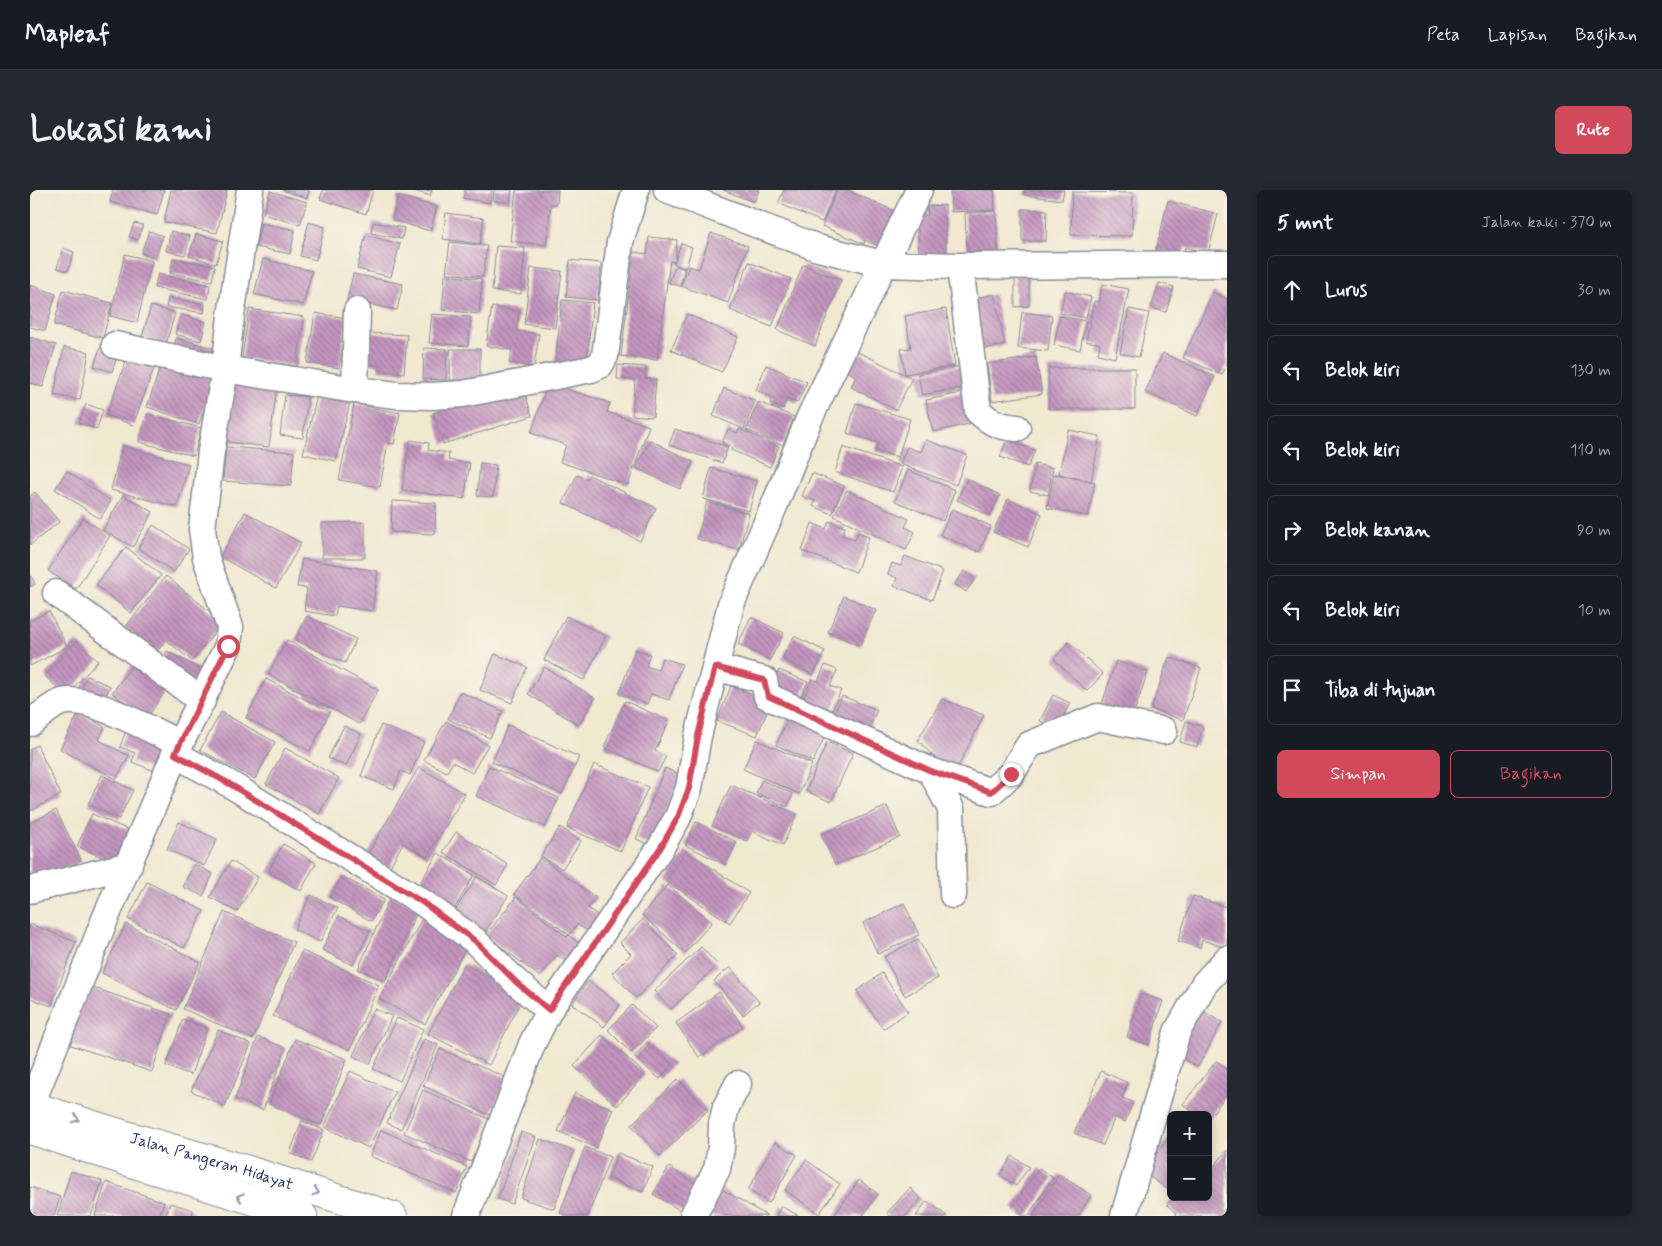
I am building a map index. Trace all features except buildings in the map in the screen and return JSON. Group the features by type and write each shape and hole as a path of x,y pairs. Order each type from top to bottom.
{"highway":[{"name":"Jalan Pangeran Hidayat","path":"30,1113 130,1163 303,1216"},
{"name":"Jalan Pangeran Hidayat","path":"30,1113 129,1136 245,1169 393,1216"}],"street":[{"path":"30,1113 103,924 178,749 228,646 230,627 206,558 202,529 211,452 225,369 250,190"},
{"path":"115,345 225,369 405,396 463,394 591,369 600,365 605,356 620,242 636,190"},
{"path":"667,190 718,199 818,248 883,264 960,266 1227,264"},
{"path":"466,1216 522,1069 549,1010 661,847 678,817 689,788 698,736 731,604 775,504 809,419 919,190"},
{"path":"960,266 978,411 986,419 998,426 1017,428"},
{"path":"355,390 357,311"},
{"path":"56,593 202,701"},
{"path":"715,667 764,680 768,696 931,771 991,792 1011,774 1029,746 1098,717 1164,731"},
{"path":"30,723 61,702 84,702 116,714 178,749 228,783 422,902 474,940 516,982 549,1010"},
{"path":"931,771 951,809 953,895"},
{"path":"30,890 129,865"},
{"path":"1124,1216 1177,1032 1204,984 1227,959"},
{"path":"693,1216 717,1169 722,1148 722,1124 726,1107 738,1084"}],"route":[{"path":"228,646 175,754 228,783 422,902 474,940 516,982 549,1010 661,847 678,817 689,788 698,736 715,667 764,680 768,696 931,771 991,792 1011,774"}]}
